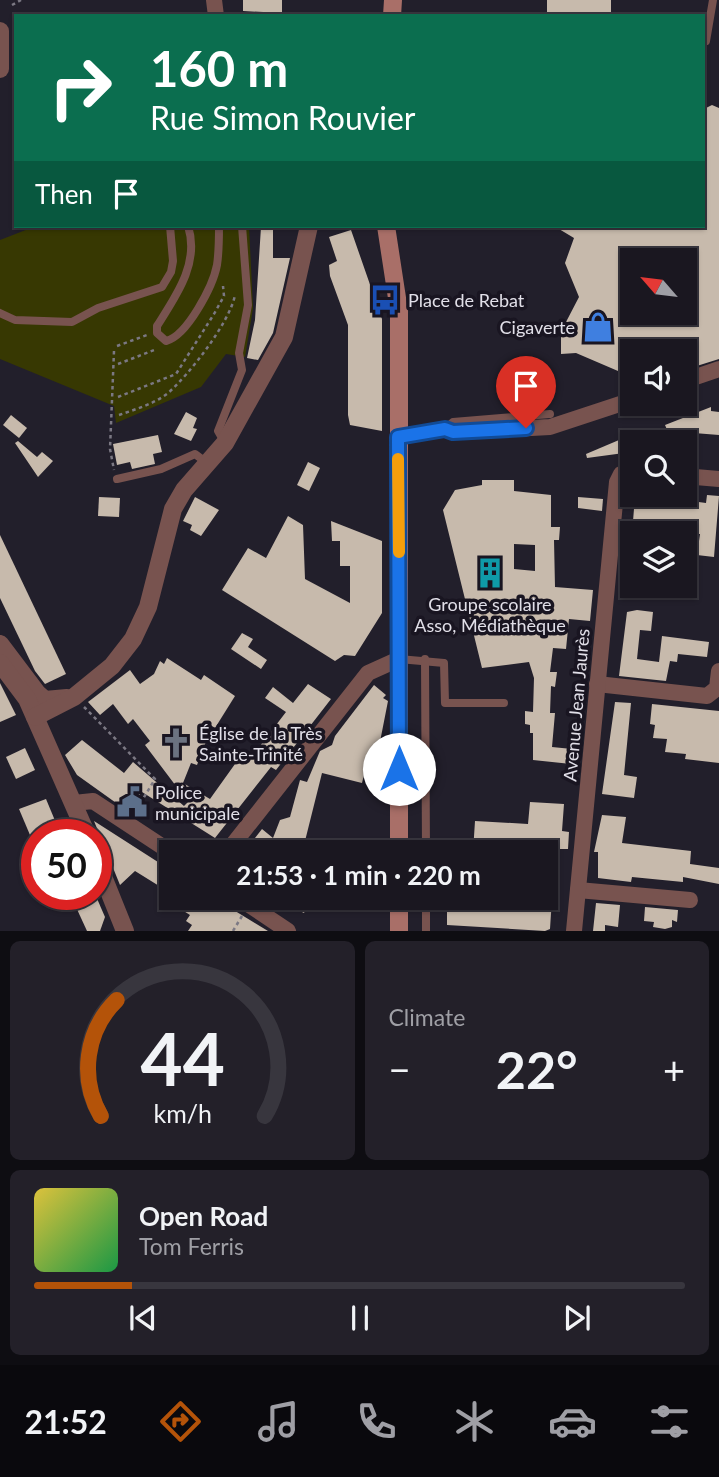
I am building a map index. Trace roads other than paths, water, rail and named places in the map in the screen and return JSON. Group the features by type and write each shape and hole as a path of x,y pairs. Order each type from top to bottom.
{"main road":[{"path":"386,228 400,311 399,840"},
{"path":"399,910 399,931"}],"street":[{"path":"0,31 0,69"},
{"path":"35,717 74,697 113,666 133,639 148,607 173,509 184,490 225,443 262,381 284,337 309,228"},
{"path":"697,377 719,369"},
{"path":"398,437 445,429 453,432 550,420 620,403"},
{"name":"Avenue Jean Jaurès","path":"574,931 617,482 620,476"},
{"path":"697,477 719,479"},
{"path":"0,644 45,700 74,697"},
{"path":"236,840 368,673 399,659"},
{"path":"0,663 27,699 80,819"},
{"path":"597,684 707,696 718,679"},
{"path":"74,803 93,801 159,844"},
{"path":"578,890 690,900"},
{"path":"112,899 125,931"},
{"path":"257,910 288,931"}],"lane":[{"path":"706,41 713,0"},
{"path":"0,313 15,320 72,322 98,308 162,287 171,272 173,261 170,228"},
{"path":"188,228 188,270 156,333 166,341 174,339 183,331 213,278 219,228"},
{"path":"225,443 218,431 242,369 239,353 248,305 242,228"},
{"path":"117,479 161,469 195,454 202,456 207,463"},
{"path":"399,659 425,659 444,663 445,703 504,703"},
{"path":"425,659 426,840"},
{"path":"426,910 426,931"}],"place":[{"name":"Place de Rebat","path":"385,300"},
{"name":"Cigaverte","path":"598,327"},
{"name":"Groupe scolaire Asso, Médiathèque","path":"490,573"},
{"name":"Église de la Très Sainte-Trinité","path":"176,743"},
{"name":"Police municipale","path":"132,802"}]}
